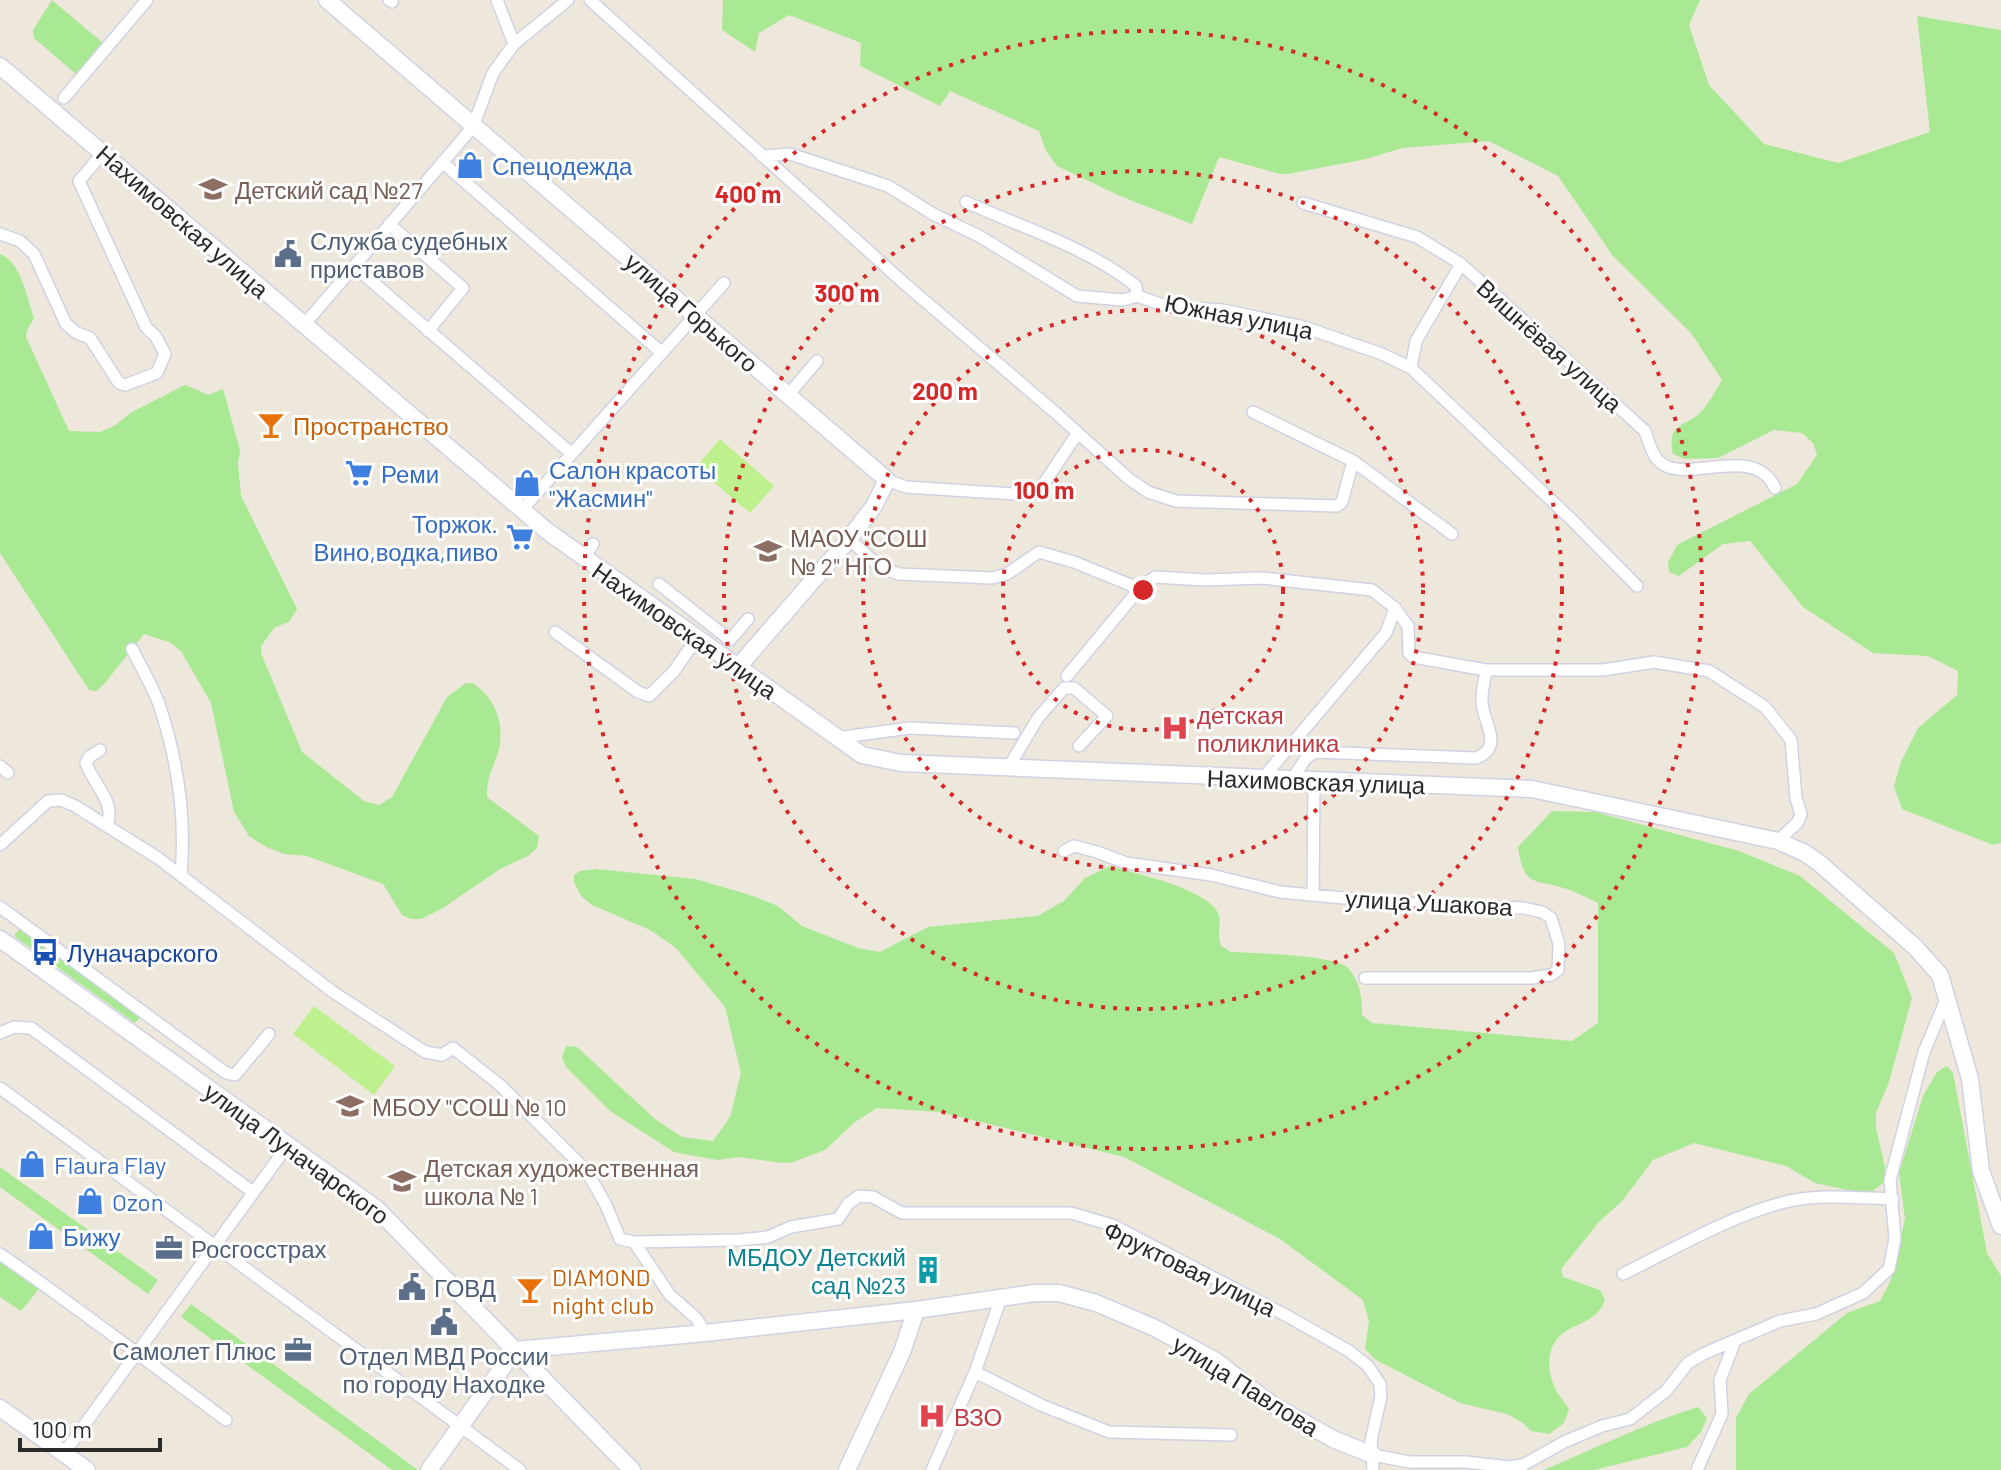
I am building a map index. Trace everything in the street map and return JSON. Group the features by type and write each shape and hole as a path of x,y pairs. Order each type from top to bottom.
{"main road":[{"name":"улица Горького","path":"327,0 887,480"},
{"name":"Нахимовская улица","path":"0,66 521,511 589,551 697,638 862,755 886,761 1008,768 1532,789 1793,846 1818,862 1915,947 1940,975 1970,1079 1981,1171 2001,1226"},
{"path":"738,667 849,539 874,506 887,480"},
{"name":"улица Луначарского","path":"3,948 288,1145 389,1219 632,1470"},
{"name":"улица Павлова","path":"515,1350 705,1333 1059,1293 1129,1315 1216,1361 1271,1404 1373,1463"},
{"path":"847,1470 902,1352 916,1310"},
{"path":"429,1470 515,1350"},
{"path":"0,1408 87,1470"}],"street":[{"path":"64,98 147,0"},
{"path":"497,0 514,44"},
{"path":"304,325 474,124 493,73 514,44 568,0"},
{"path":"590,0 905,284 1129,479 1148,492 1176,501 1337,506 1342,502 1353,461"},
{"path":"0,234 20,241 34,254 66,324 90,338 119,383 125,385 157,373 165,354 156,337 146,327 79,181 103,153"},
{"path":"762,156 790,154 888,186 933,214 979,236 1077,296 1123,300 1137,296"},
{"path":"442,162 662,353"},
{"name":"Южная улица","path":"966,202 1101,262 1136,286 1137,296 1169,307 1233,312 1304,327 1368,348 1411,368 1538,487 1637,586"},
{"name":"Вишнёвая улица","path":"1303,203 1417,237 1461,264 1645,431 1658,461 1683,469 1740,466 1760,469 1771,478 1775,488"},
{"path":"389,224 463,288 428,331"},
{"path":"1411,368 1416,341 1461,264"},
{"path":"354,266 572,454"},
{"path":"521,511 724,283"},
{"path":"789,394 817,361"},
{"path":"1253,412 1353,461 1452,534"},
{"name":"улица Горького","path":"887,480 906,487 1030,495 1041,488 1077,434"},
{"path":"849,539 880,567 899,574 992,578 1007,574 1039,552 1141,587"},
{"path":"1067,676 1141,587 1155,577 1205,580 1262,578 1372,590 1395,608 1408,626 1409,653 1413,657 1486,670 1603,670 1654,662 1709,671 1765,707 1791,740 1796,798 1801,814 1798,822 1778,841"},
{"path":"659,584 730,640 748,619"},
{"path":"1262,779 1386,633 1395,608"},
{"path":"555,632 638,692 649,696 674,671 697,638"},
{"path":"132,649 158,703 175,762 180,801 181,874"},
{"path":"1291,781 1300,766 1315,752 1483,756 1492,741 1482,703 1486,670"},
{"path":"1008,768 1038,718 1064,688 1074,688 1107,716 1079,746"},
{"path":"836,738 910,728 1014,733"},
{"path":"100,750 86,763 109,803 111,817 107,826"},
{"path":"1313,895 1314,782"},
{"path":"0,845 48,801 61,800 75,806 181,874 333,992 425,1052 442,1055 453,1048 500,1085 586,1170 606,1205 620,1239 634,1242 670,1295 697,1319 705,1333"},
{"name":"улица Ушакова","path":"1064,851 1074,846 1126,863 1211,875 1280,892 1397,903 1524,908 1542,912 1551,918 1559,944 1558,970 1551,975 1532,978 1365,978"},
{"path":"0,907 226,1073 235,1075 269,1034"},
{"path":"1373,1463 1523,1465 1589,1431 1630,1419 1666,1391 1688,1363 1780,1321 1816,1314 1863,1293 1889,1269 1895,1239 1890,1180 1924,1052 1947,996"},
{"path":"0,1033 14,1027 31,1028 253,1192"},
{"path":"0,1088 520,1470"},
{"path":"64,1453 288,1145"},
{"name":"Фруктовая улица","path":"634,1242 768,1237 791,1227 838,1219 848,1204 859,1196 873,1197 902,1213 1071,1213 1112,1225 1289,1317 1349,1351 1368,1366 1380,1384 1381,1396 1371,1441 1373,1463"},
{"path":"1623,1274 1730,1222 1784,1202 1831,1198 1893,1199"},
{"path":"0,1254 81,1310 136,1356 226,1420"},
{"path":"932,1470 975,1372 1001,1298"},
{"path":"1697,1470 1722,1414 1720,1380 1735,1341"},
{"path":"975,1372 1041,1405 1109,1432 1231,1435"}],"green space":[{"path":"52,0 103,43 77,75 34,38 33,30"},
{"path":"723,0 1700,0 1689,25 1709,85 1764,144 1838,163 1930,132 1917,16 2001,30 2001,843 1993,845 1902,809 1894,786 1901,762 1918,728 1957,695 1958,671 1928,656 1873,653 1803,607 1750,541 1723,544 1679,576 1669,572 1668,563 1677,545 1797,484 1817,455 1813,443 1802,433 1774,430 1718,458 1685,459 1673,454 1672,436 1675,431 1701,412 1722,380 1691,333 1613,256 1558,176 1489,141 1402,148 1366,159 1288,174 1219,157 1192,224 1120,196 1057,166 1046,151 1039,131 950,91 940,106 860,66 861,43 789,15 759,33 755,52 722,30"},
{"path":"0,254 13,264 22,282 34,318 26,337 69,431 100,432 185,385 209,395 223,389 240,450 241,496 297,609 289,622 275,627 261,646 261,653 302,752 364,801 379,805 392,797 447,697 466,683 472,683 492,703 499,720 499,749 489,778 487,797 539,836 537,848 443,908 421,919 411,919 402,915 383,884 307,856 284,854 249,836 234,812 211,703 181,651 169,642 144,634 104,684 96,691 89,690 0,553"},
{"path":"720,439 774,486 750,513 696,467"},
{"path":"1552,811 1595,812 1739,851 1800,876 1894,953 1912,998 1889,1082 1876,1113 1876,1128 1885,1167 1884,1182 1873,1191 1857,1192 1815,1183 1786,1166 1694,1143 1653,1160 1622,1201 1599,1222 1561,1269 1563,1277 1600,1290 1605,1300 1592,1317 1557,1339 1552,1349 1549,1363 1551,1379 1569,1409 1564,1423 1549,1434 1531,1431 1507,1414 1460,1403 1376,1360 1365,1349 1369,1321 1363,1300 1280,1239 1124,1157 940,1112 877,1108 855,1122 825,1150 793,1162 738,1157 718,1160 694,1156 674,1152 610,1111 566,1067 562,1057 566,1046 577,1047 655,1119 682,1137 713,1141 730,1117 741,1073 725,1007 676,948 650,930 592,905 581,896 574,875 596,869 695,879 747,894 778,906 802,926 858,948 880,952 928,927 1037,916 1064,901 1085,878 1110,866 1171,884 1202,898 1219,915 1221,946 1231,952 1311,957 1348,968 1360,990 1362,1015 1372,1023 1572,1041 1598,1023 1598,903 1567,889 1533,880 1524,870 1518,847"},
{"path":"21,927 142,1015 135,1023 14,936"},
{"path":"314,1006 395,1066 374,1095 293,1034"},
{"path":"1947,1066 1953,1073 1987,1253 2001,1276 2001,1470 1736,1470 1736,1418 1749,1394 1847,1313 1880,1301 1891,1280 1905,1219 1899,1173 1923,1096 1937,1072"},
{"path":"0,1167 158,1280 148,1294 0,1187"},
{"path":"0,1262 39,1289 21,1311 0,1297"},
{"path":"191,1304 418,1470 392,1470 181,1317"},
{"path":"1698,1407 1707,1418 1701,1432 1687,1447 1594,1470 1543,1470 1639,1428"}],"place":[{"name":"Спецодежда","path":"470,165"},
{"name":"Детский сад №27","path":"213,189"},
{"name":"Служба судебных приставов","path":"288,254"},
{"name":"Пространство","path":"271,425"},
{"name":"Реми","path":"359,473"},
{"name":"Салон красоты \"Жасмин\"","path":"527,483"},
{"name":"Торжок. Вино,водка,пиво","path":"520,537"},
{"name":"МАОУ \"СОШ № 2\" НГО","path":"768,551"},
{"name":"детская поликлиника","path":"1175,728"},
{"name":"Луначарского","path":"45,952"},
{"name":"МБОУ \"СОШ № 10","path":"350,1106"},
{"name":"Flaura Flay","path":"32,1164"},
{"name":"Детская художественная школа № 1","path":"402,1181"},
{"name":"Ozon","path":"90,1201"},
{"name":"Бижу","path":"41,1236"},
{"name":"Росгосстрах","path":"169,1248"},
{"name":"МБДОУ Детский сад №23","path":"928,1270"},
{"name":"ГОВД","path":"412,1287"},
{"name":"DIAMOND night club","path":"530,1290"},
{"name":"Отдел МВД России по городу Находке","path":"444,1322"},
{"name":"Самолет Плюс","path":"298,1350"},
{"name":"ВЗО","path":"932,1416"}]}
